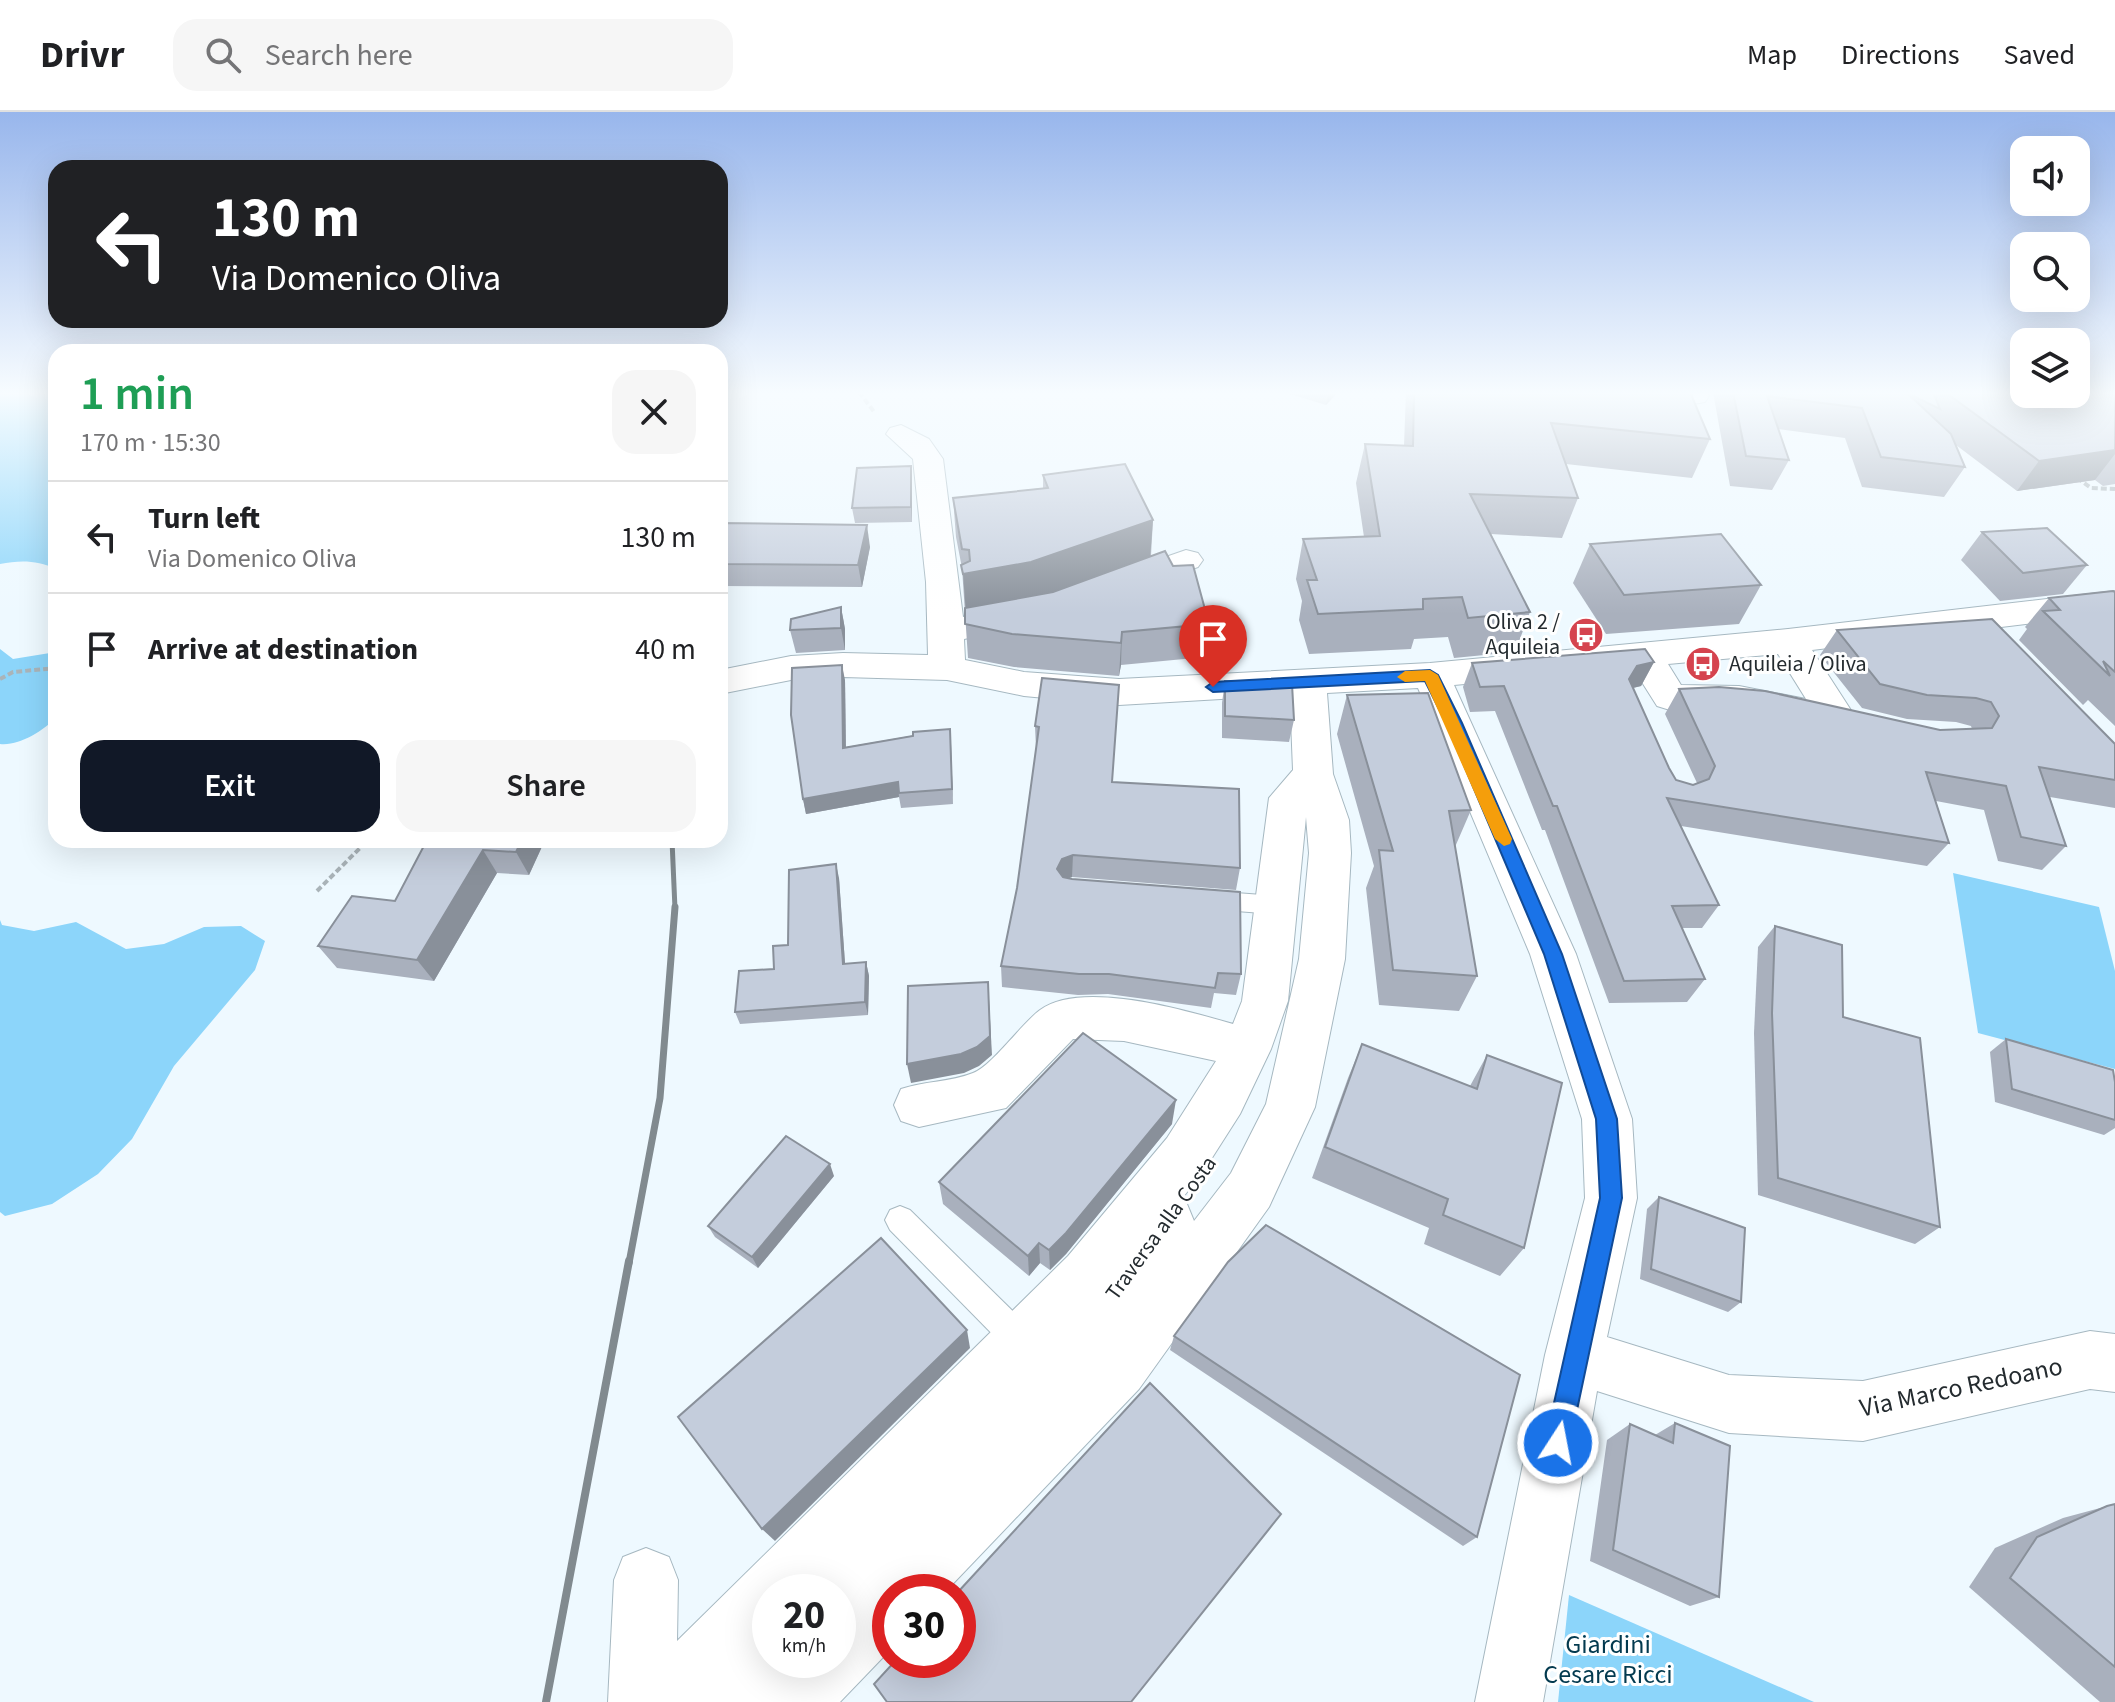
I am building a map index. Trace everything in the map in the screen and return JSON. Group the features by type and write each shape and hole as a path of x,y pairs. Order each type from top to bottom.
{"street":[{"path":"929,466 943,582 946,650"},
{"path":"728,680 791,668 843,665 946,650 1186,560"},
{"path":"946,650 1024,684 1119,692 1430,675 1574,663 2115,602"},
{"path":"1975,620 2008,653"},
{"path":"1788,641 1837,718"},
{"path":"1644,655 1660,712 1739,699 1837,718 1874,729"},
{"path":"1430,675 1454,723 1553,954 1607,1119 1611,1198 1574,1355 1509,1702"},
{"path":"918,1574 1119,1369 1250,1190 1290,1107 1322,959 1330,853 1328,820 1313,774 1308,682"},
{"name":"Traversa alla Costa","path":"847,1574 1094,1317 1207,1171 1249,1085 1254,1064 1247,1049 1265,1001 1289,798 1313,774"},
{"path":"792,1574 1087,1275 1185,1155 1222,1098 1247,1049 1170,1028 1074,1016 1059,1022 988,1092 919,1105"},
{"name":"Via Marco Redoano","path":"1574,1355 1729,1404 1863,1411 2090,1360 2115,1363"},
{"path":"642,1702 646,1580"},
{"path":"662,1702 752,1614"},
{"path":"856,1638 872,1621"},
{"path":"724,1702 752,1673"},
{"path":"793,1702 816,1678"}],"lane":[{"path":"1181,897 1276,905"},
{"path":"900,1220 1022,1342"}],"path":[{"path":"2069,471 2091,488 2115,489"},
{"path":"0,679 13,672 48,669"},
{"path":"317,891 360,848"}],"green space":[{"path":"0,466 48,466 48,566 28,562 0,564"},
{"path":"0,649 13,659 48,653 48,725 30,737 15,743 0,744"},
{"path":"1953,873 2099,907 2115,971 2115,1069 1978,1033"},
{"path":"0,920 2,925 34,931 76,922 126,949 164,944 204,927 241,926 265,941 255,970 174,1066 132,1139 98,1174 52,1204 5,1216 0,1212"},
{"name":"Giardini Cesare Ricci","path":"1569,1595 1814,1702 1558,1702"}],"building":[{"path":"911,466 911,507 852,508 857,468"},
{"path":"1126,466 1153,520 1031,562 963,574 961,565 970,561 969,550 962,549 953,498 1048,488 1043,475"},
{"path":"1369,466 1567,466 1578,498 1470,494 1530,612 1468,618 1462,597 1423,599 1423,609 1318,614 1307,580 1317,580 1303,539 1380,536"},
{"path":"728,523 867,525 858,565 728,564"},
{"path":"2047,528 2087,565 2023,573 1982,532"},
{"path":"1721,534 1761,585 1624,595 1590,544"},
{"path":"1165,551 1173,566 1193,565 1209,624 1122,632 1121,643 1012,634 965,624 965,608 1053,592"},
{"path":"2113,591 2115,672 2103,661 2110,676 2043,611 2060,610 2049,598"},
{"path":"841,607 841,628 790,630 791,619"},
{"path":"1992,619 2115,744 2115,780 2039,767 2066,846 2021,837 2006,786 1926,772 1949,843 1667,798 1719,905 1672,906 1705,979 1624,981 1557,806 1553,806 1504,686 1480,687 1472,663 1645,649 1654,662 1637,666 1629,679 1676,780 1693,785 1709,779 1715,766 1679,689 1719,687 1765,691 1940,730 1992,728 1999,716 1991,702 1927,695 1880,684 1837,630"},
{"path":"842,665 843,748 913,736 913,732 950,729 952,789 899,793 898,782 803,799 791,715 792,668"},
{"path":"1042,678 1119,685 1112,782 1239,789 1240,868 1073,855 1062,859 1057,869 1063,877 1072,879 1240,892 1241,974 1218,973 1215,988 1109,974 1001,966 1017,888 1039,727 1035,726"},
{"path":"1225,681 1292,684 1294,720 1225,716"},
{"path":"1428,693 1471,810 1449,811 1477,976 1393,970 1379,850 1393,851 1347,695"},
{"path":"423,848 518,848 516,852 483,850 417,960 318,946 352,896 395,901"},
{"path":"836,864 843,964 866,962 865,1002 735,1012 739,971 774,969 773,946 788,945 789,870"},
{"path":"1775,926 1842,945 1843,1017 1920,1038 1940,1227 1778,1178 1772,1013"},
{"path":"988,982 990,1036 977,1047 961,1054 907,1064 908,986"},
{"path":"1083,1033 1176,1100 1066,1233 1049,1250 1039,1243 1028,1256 939,1182"},
{"path":"2006,1039 2113,1070 2115,1120 2012,1089"},
{"path":"1362,1044 1477,1089 1487,1055 1562,1083 1524,1248 1443,1215 1448,1199 1325,1147"},
{"path":"786,1136 830,1164 752,1257 708,1226"},
{"path":"1659,1197 1745,1228 1741,1302 1651,1269"},
{"path":"1266,1225 1520,1375 1477,1537 1174,1336 1228,1262"},
{"path":"881,1238 967,1330 762,1529 678,1417"},
{"path":"1150,1383 1281,1514 1131,1702 887,1702 874,1684 880,1678 976,1678 975,1574"},
{"path":"1675,1423 1730,1446 1719,1597 1613,1550 1630,1424 1673,1443"},
{"path":"2115,1504 2115,1667 2010,1578 2037,1537"}],"railway":[{"path":"672,848 675,908"},
{"path":"629,1263 660,1098 675,908"},
{"path":"546,1702 629,1261"}],"slow traffic":[{"path":"1405,677 1430,675 1504,839"}],"place":[{"name":"Oliva 2 / Aquileia","path":"1586,635"},
{"name":"Aquileia / Oliva","path":"1703,664"}],"route":[{"path":"1213,687 1430,675 1454,723 1553,954 1607,1119 1611,1198 1574,1355 1558,1443"}]}
